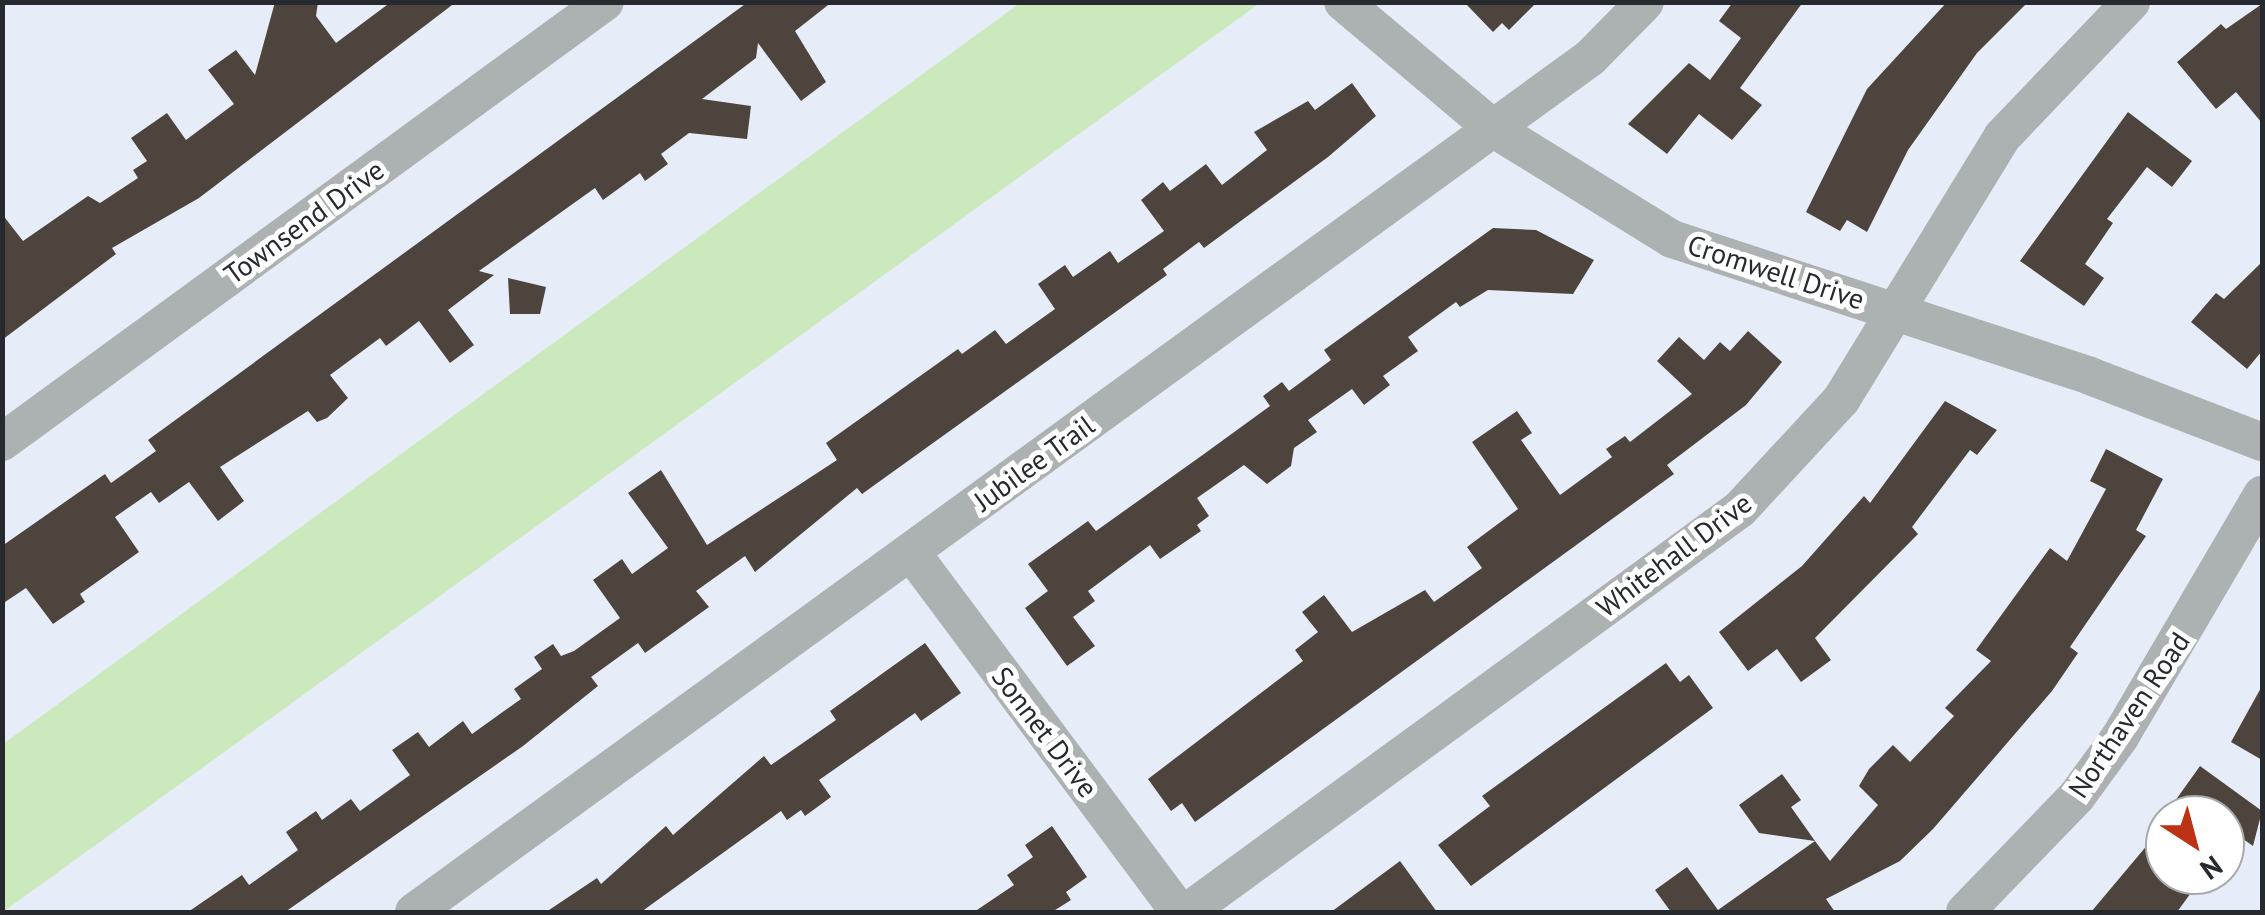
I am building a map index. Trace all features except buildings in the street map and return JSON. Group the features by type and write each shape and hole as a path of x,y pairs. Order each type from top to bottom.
{"street":[{"name":"Townsend Drive","path":"2,442 605,2"},
{"name":"Cromwell Drive","path":"1343,2 1494,129 1672,238 1898,312 2262,442"},
{"name":"Jubilee Trail","path":"414,912 1494,129 1590,58 1645,2"},
{"name":"Whitehall Drive","path":"1188,912 1740,510 1840,400 1898,312 2002,137 2131,2"},
{"name":"Northaven Road","path":"1965,912 2076,796 2120,737 2262,495"},
{"name":"Sonnet Drive","path":"911,552 1180,912"}],"green space":[{"path":"1020,3 1260,3 3,912 3,744"}]}
